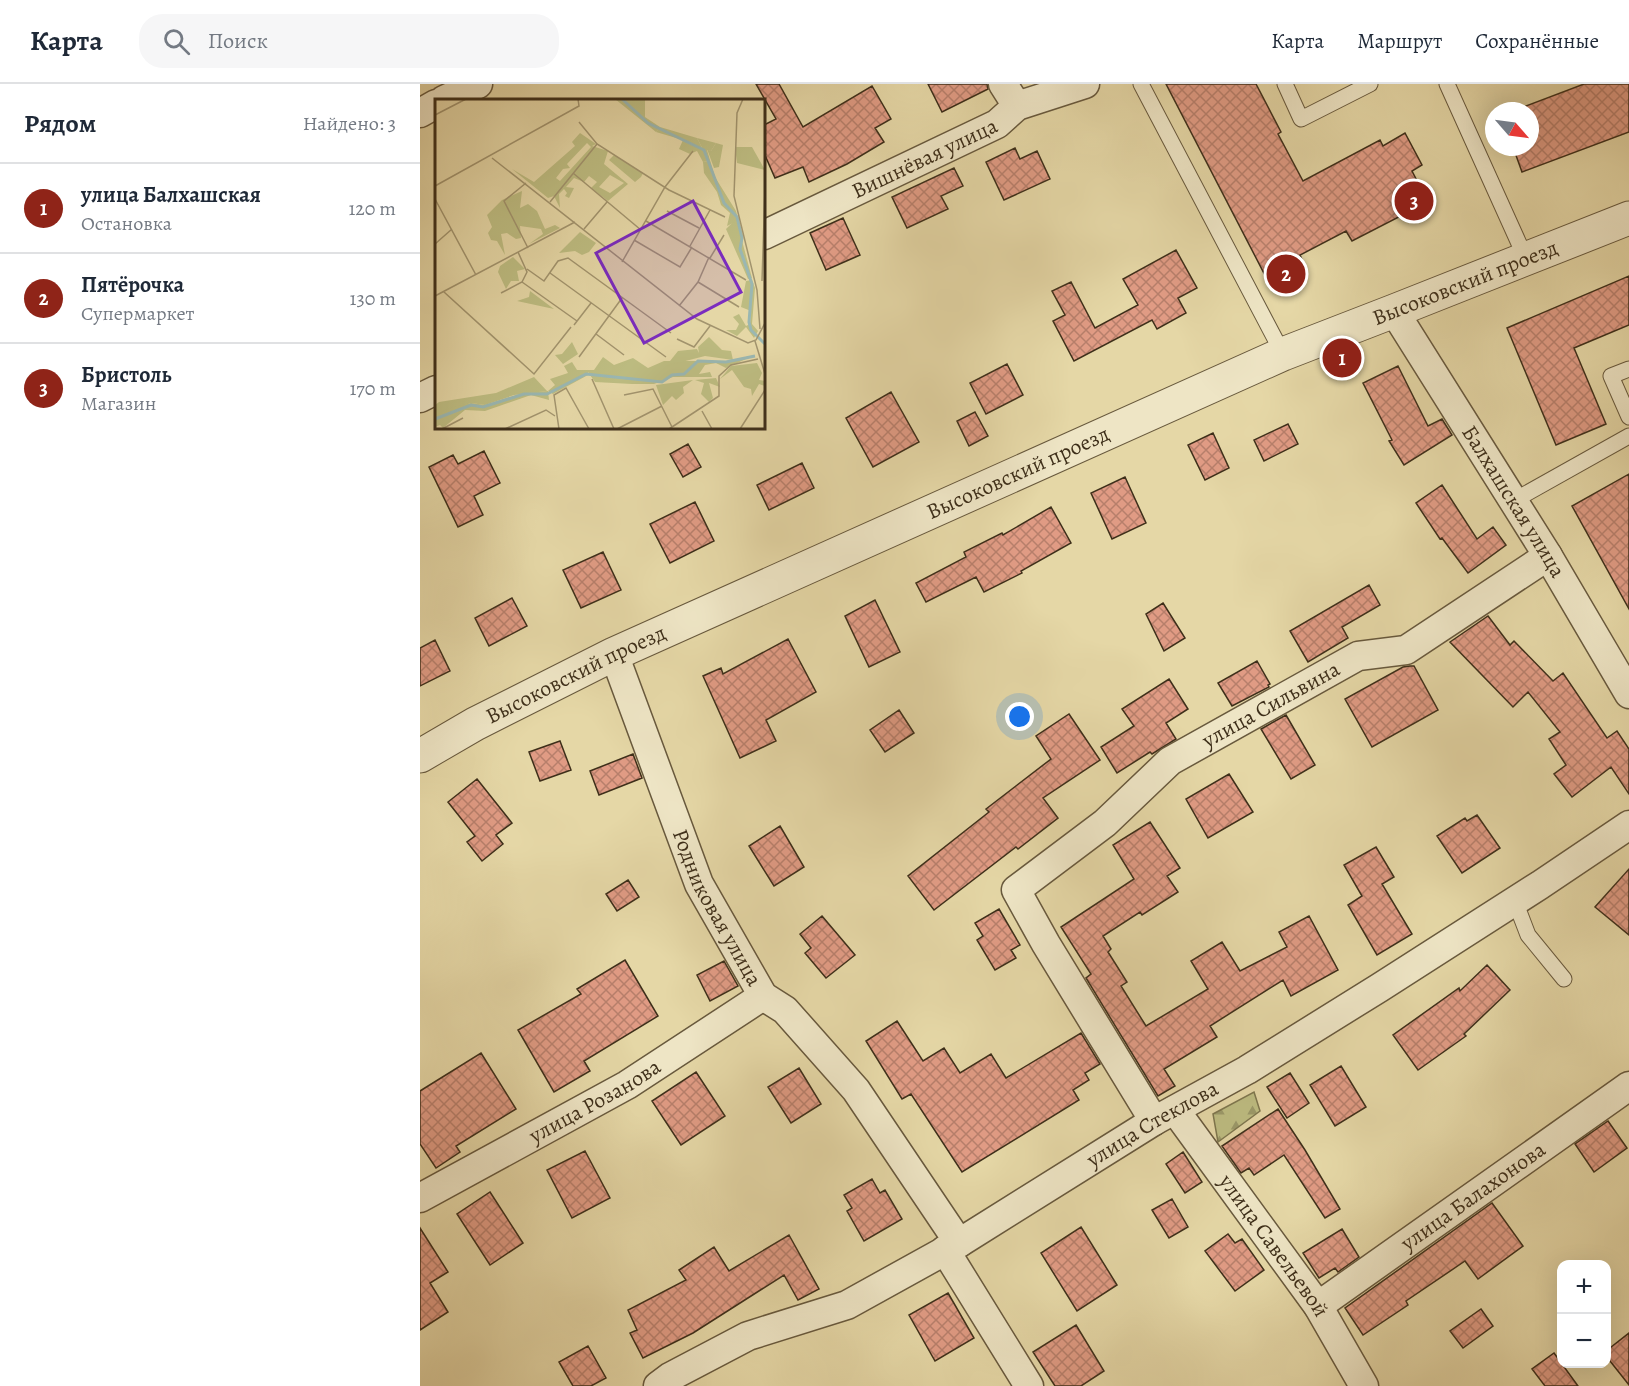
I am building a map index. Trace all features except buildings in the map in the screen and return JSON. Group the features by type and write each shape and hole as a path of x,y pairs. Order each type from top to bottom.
{"street":[{"path":"446,99 478,84"},
{"name":"Вишнёвая улица","path":"765,235 997,124 1010,95 1085,84"},
{"path":"420,112 435,104"},
{"name":"Высоковский проезд","path":"420,756 475,724 614,654 1283,354 1629,218"},
{"name":"Балхашская улица","path":"1394,311 1626,684"},
{"path":"420,398 435,390"},
{"name":"улица Сильвина","path":"1016,890 1106,823 1170,761 1358,656 1406,650 1548,556"},
{"name":"Родниковая улица","path":"614,654 699,884 762,996 785,1010 856,1090 952,1247 1029,1386"},
{"name":"улица Стеклова","path":"658,1386 670,1377 748,1336 847,1305 952,1247 1165,1116 1247,1070 1515,901 1629,825"},
{"name":"улица Савельевой","path":"1016,890 1046,944 1165,1116 1318,1306 1364,1386"},
{"name":"улица Розанова","path":"420,1198 627,1085 762,996"},
{"name":"улица Балахонова","path":"1318,1306 1629,1086"}],"lane":[{"path":"1141,84 1283,354"},
{"path":"1285,84 1301,118 1370,84"},
{"path":"1447,84 1526,258"},
{"path":"1629,369 1611,376 1629,417"},
{"path":"1513,501 1629,436"},
{"path":"1515,901 1528,935 1564,980"}],"green space":[{"path":"1254,1092 1260,1111 1218,1142 1213,1114"}],"place":[{"name":"Бристоль","path":"1414,201"},
{"name":"Пятёрочка","path":"1286,274"},
{"name":"улица Балхашская","path":"1342,358"}]}
